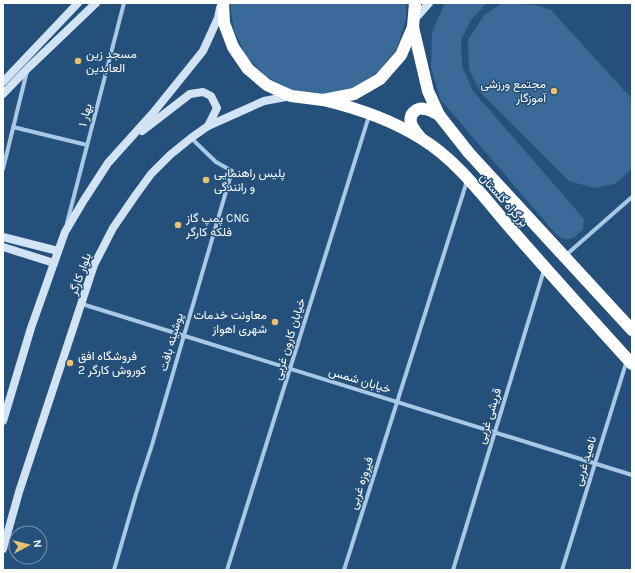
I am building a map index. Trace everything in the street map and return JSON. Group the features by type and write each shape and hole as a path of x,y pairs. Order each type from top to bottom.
{"highway":[{"path":"222,3 224,23 233,47 248,68 267,85 291,96 323,100 354,94 380,79 401,55 414,23 415,3"},
{"name":"بزرگراه گلستان","path":"414,23 428,91 439,115 468,153 632,330"},
{"name":"بزرگراه گلستان","path":"323,100 345,106 402,128 423,139 454,164 545,268 630,361"},
{"path":"423,139 411,124 410,119 412,113 417,109 424,108 439,115"}],"main road":[{"path":"3,82 78,3"},
{"path":"3,94 96,3"},
{"path":"3,421 31,328 65,232 108,162 153,113 203,51 218,18 222,3"},
{"path":"414,23 429,3"},
{"path":"128,141 190,94 203,92 211,96 217,108 208,126"},
{"name":"بلوار کارگر","path":"3,549 19,492 94,265 113,228 134,196 151,174 170,155 191,138 208,126 264,101 291,96"},
{"path":"3,237 58,251"},
{"path":"3,246 54,263"}],"street":[{"name":"بهار ۱","path":"65,232 124,3"},
{"path":"3,169 28,68"},
{"name":"خیابان کارون غربی","path":"227,570 370,115"},
{"path":"13,127 87,145"},
{"name":"پوشینه بافت","path":"114,570 232,171 216,162 191,138"},
{"name":"فیروزه غربی","path":"344,570 468,179"},
{"path":"564,256 632,197"},
{"name":"قریشی غربی","path":"453,570 545,268"},
{"name":"خیابان شمس","path":"82,304 632,475"},
{"name":"ناهید غربی","path":"562,570 595,464 630,361"}],"shaded area":[{"path":"230,3 406,3 406,19 397,48 378,72 353,88 323,94 294,91 267,77 246,56 234,30"},
{"path":"445,3 487,3 471,20 461,40 462,66 473,91 584,219 583,229 573,238 563,239 555,233 440,99 431,67 432,32"},
{"name":"مجتمع ورزشی آموزگار","path":"502,3 535,5 551,10 632,99 632,169 615,184 594,188 569,181 481,93 469,69 468,40 484,15"}],"place":[{"name":"مسجد زین العابدین","path":"78,61"},
{"name":"مجتمع ورزشی آموزگار","path":"554,91"},
{"name":"پلیس راهنمایی و رانندگی","path":"206,180"},
{"name":"پمپ گاز CNG فلکه کارگر","path":"178,225"},
{"name":"معاونت خدمات شهری اهواز","path":"275,322"},
{"name":"فروشگاه افق کوروش کارگر 2","path":"70,363"}]}
